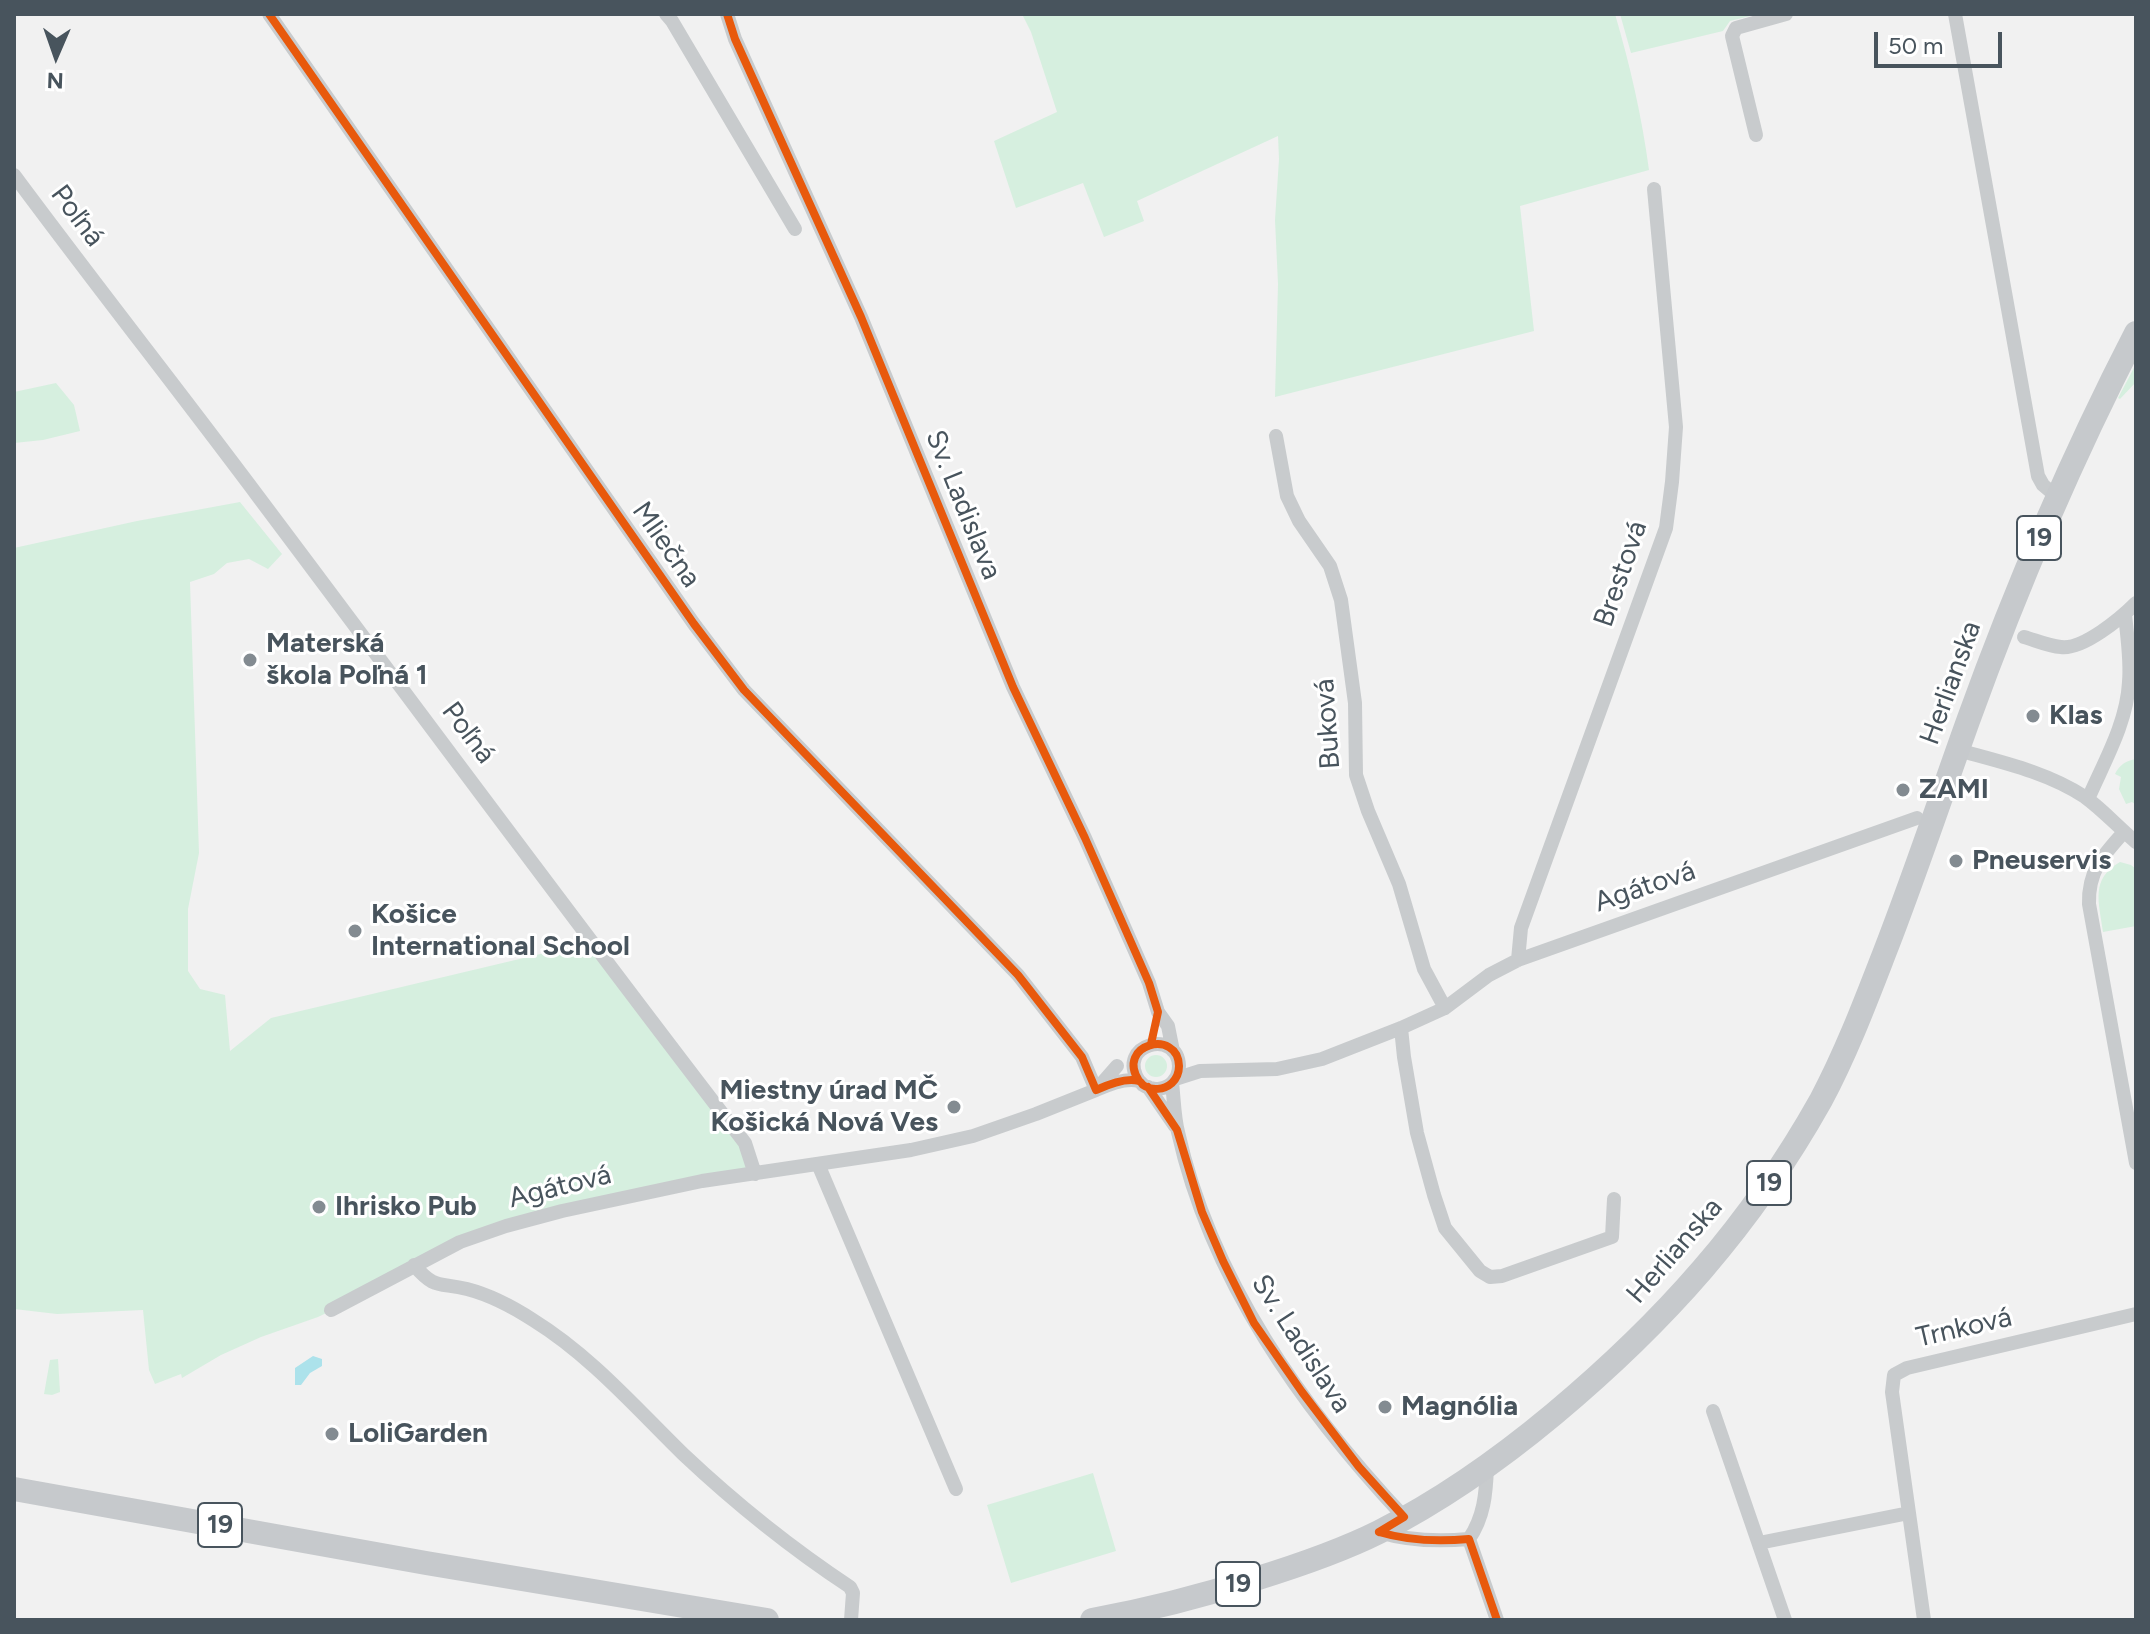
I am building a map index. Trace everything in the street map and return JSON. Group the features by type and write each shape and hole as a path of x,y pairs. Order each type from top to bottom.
{"main road":[{"name":"Herlianska","path":"1092,1620 1210,1593 1321,1558 1379,1532 1487,1467 1568,1402 1629,1349 1731,1238 1822,1098 1860,1018 2001,629 2056,496 2136,333"},
{"name":"19","path":"14,1489 426,1563 671,1612 767,1620"}],"street":[{"name":"Mliečna","path":"269,14 694,624 744,690 1018,975 1082,1057 1096,1090"},
{"path":"666,14 795,229"},
{"name":"Sv. Ladislava","path":"727,14 735,39 861,317 1013,687 1098,867 1149,983 1158,1012 1168,1026 1175,1055"},
{"path":"1756,135 1733,31 1786,14"},
{"path":"1955,14 2038,476 2056,496"},
{"name":"Poľná","path":"14,175 745,1143 755,1174"},
{"name":"Brestová","path":"1518,960 1521,928 1666,528 1676,427 1654,189"},
{"name":"Buková","path":"1276,436 1287,496 1299,521 1330,566 1341,600 1355,703 1356,775 1399,884 1424,969 1445,1008"},
{"path":"2024,637 2067,647 2087,640 2136,603"},
{"path":"2088,799 2118,731 2126,703 2129,668 2125,614"},
{"path":"1958,750 2022,768 2071,789 2088,799 2136,842"},
{"name":"Agátová","path":"1200,1071 1277,1069 1322,1059 1445,1008 1489,975 1518,960 1917,818"},
{"path":"2124,832 2095,869 2089,904 2136,1163"},
{"path":"1151,1044 1158,1012"},
{"path":"1401,1028 1414,1118 1434,1195 1448,1232 1480,1271 1490,1277 1502,1276 1612,1237 1614,1199"},
{"path":"1096,1090 1117,1066 1151,1044 1165,1045 1200,1071"},
{"path":"1137,1054 1133,1068 1177,1130"},
{"path":"1175,1055 1179,1070 1173,1081 1177,1130"},
{"path":"1082,1057 1117,1066"},
{"path":"1143,1084 1158,1089 1200,1071"},
{"name":"Agátová","path":"331,1310 460,1242 506,1226 702,1181 911,1150 973,1136 1114,1083 1143,1084"},
{"name":"Sv. Ladislava","path":"1177,1130 1202,1212 1254,1323 1359,1467 1404,1517"},
{"path":"818,1164 956,1489"},
{"path":"414,1265 428,1280 439,1286 466,1289 499,1301 564,1341 756,1519 850,1587 853,1593 851,1620"},
{"name":"Trnková","path":"1924,1620 1892,1392 1894,1375 1907,1368 2136,1314"},
{"path":"1713,1411 1785,1620"},
{"path":"1487,1467 1484,1504 1469,1539 1497,1620"},
{"path":"1759,1543 1909,1513"},
{"path":"1379,1532 1418,1541 1469,1539"}],"green space":[{"path":"1022,14 1615,14 1635,91 1649,170 1520,206 1534,331 1275,397 1278,136 1137,201 1144,221 1104,237 1083,183 1016,208 994,141 1057,112 1031,32"},
{"path":"1620,14 1758,14 1730,21 1723,31 1631,53"},
{"path":"2136,364 2136,382 2120,399 2118,398"},
{"path":"56,383 74,405 80,431 14,443 14,392"},
{"path":"240,502 282,554 268,569 249,559 227,563 214,574 190,582 199,853 188,909 188,971 200,989 225,995 230,1051 271,1018 591,942 744,1145 755,1174 506,1226 318,1317 261,1337 221,1355 182,1378 181,1374 155,1384 149,1370 143,1310 57,1314 14,1309 14,548"},
{"path":"2136,759 2136,805 2132,802 2126,804 2119,789 2121,777 2115,774 2124,764"},
{"path":"2120,862 2136,869 2136,926 2103,932 2100,884 2110,869"},
{"path":"1156,1055 1164,1058 1167,1066 1164,1074 1156,1077 1148,1074 1145,1066 1148,1058"},
{"path":"58,1359 60,1392 44,1394 50,1360"},
{"path":"1093,1473 1116,1551 1011,1583 987,1505"}],"water":[{"path":"313,1356 322,1359 322,1366 310,1373 301,1385 295,1385 295,1368"}],"cycle path":[{"path":"269,14 694,624 744,690 1018,975 1082,1057 1096,1090 1128,1080 1139,1081 1150,1088 1165,1087 1174,1081 1178,1073 1176,1054 1160,1044 1141,1050 1135,1058 1134,1068 1139,1081"},
{"path":"727,14 735,39 861,317 1013,687 1149,983 1158,1012 1151,1044"},
{"path":"1148,1087 1177,1130 1202,1212 1254,1323 1359,1467 1404,1517 1379,1532"},
{"path":"1379,1532 1423,1540 1469,1539 1497,1620"}],"place":[{"name":"Materská škola Poľná 1","path":"250,660"},
{"name":"Klas","path":"2033,716"},
{"name":"ZAMI","path":"1903,790"},
{"name":"Pneuservis","path":"1956,861"},
{"name":"Košice International School","path":"355,931"},
{"name":"Miestny úrad MČ Košická Nová Ves","path":"954,1107"},
{"name":"Ihrisko Pub","path":"319,1207"},
{"name":"Magnólia","path":"1385,1407"},
{"name":"LoliGarden","path":"332,1434"}]}
